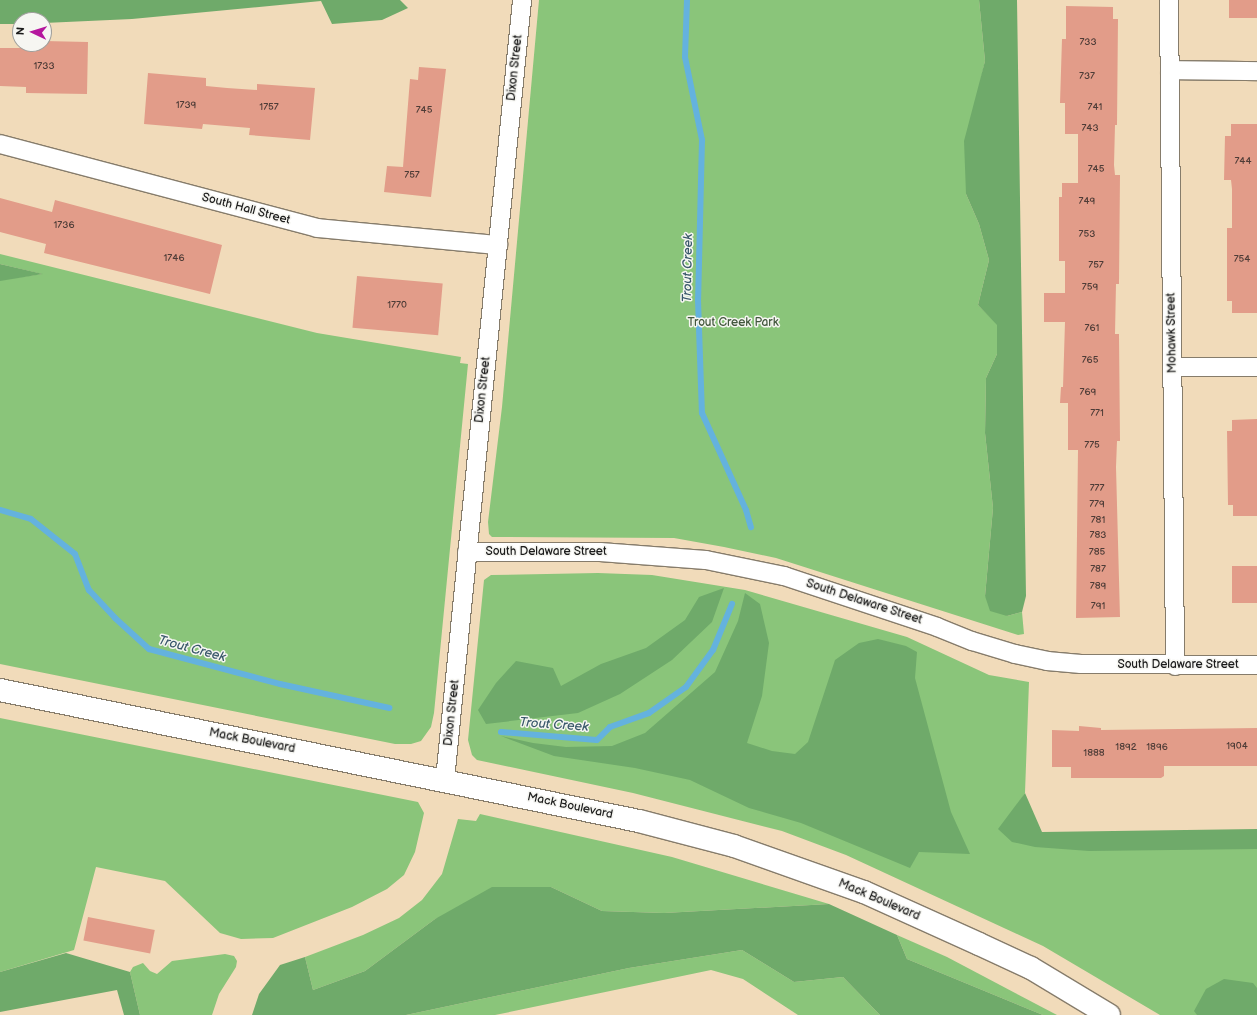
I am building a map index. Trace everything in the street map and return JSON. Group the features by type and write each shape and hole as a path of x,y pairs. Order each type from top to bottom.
{"main road":[{"name":"Mack Boulevard","path":"0,690 445,780 669,828 734,846 864,892 1031,968 1109,1015"}],"street":[{"name":"Dixon Street","path":"445,780 522,0"},
{"name":"Mohawk Street","path":"1170,0 1175,666"},
{"path":"1170,70 1257,71"},
{"name":"South Hall Street","path":"0,144 317,228 498,245"},
{"path":"1172,367 1257,367"},
{"name":"South Delaware Street","path":"467,552 600,552 706,560 784,576 1014,654 1081,664 1175,666 1257,665"}],"green space":[{"path":"0,0 400,0 408,8 382,20 332,24 321,1 132,19 52,23 52,12 12,12 12,24 0,24"},
{"name":"Trout Creek Park","path":"539,0 979,0 985,61 976,101 966,194 979,224 989,260 978,305 997,324 997,354 986,378 985,433 993,508 985,596 1007,616 1022,612 1024,634 1018,635 776,558 724,547 674,538 492,537 489,534 488,522 502,407"},
{"path":"979,0 1017,0 1026,596 1022,612 1007,616 990,611 985,596 993,508 985,433 986,378 997,354 997,325 978,305 989,260 979,224 966,194 964,141 985,61"},
{"path":"0,254 317,333 461,357 460,363 468,364 434,713 431,727 421,741 411,744 395,744 0,664 0,280 42,274 0,264"},
{"path":"0,264 43,274 0,281"},
{"path":"598,573 652,575 745,590 907,637 989,675 1029,682 1025,793 1020,801 1033,840 1257,838 1257,1015 1160,1015 1043,946 846,855 782,831 633,793 477,760 472,755 468,740 484,580 491,575"},
{"path":"724,588 712,622 672,660 620,694 578,713 486,724 478,710 496,683 516,661 553,668 561,686 601,664 646,648 685,620 699,597"},
{"path":"745,593 760,604 769,643 762,696 747,743 772,751 795,754 808,742 835,660 859,643 878,639 906,646 917,652 915,678 951,812 970,854 919,852 910,868 801,823 749,808 690,780 635,768 554,756 501,736 533,743 566,747 612,746 645,733 715,672 738,621"},
{"path":"0,718 418,802 424,813 415,852 404,875 387,889 352,907 273,938 241,939 220,933 165,881 96,867 74,950 0,972"},
{"path":"1025,793 1042,832 1257,829 1257,849 1089,851 1035,847 1012,842 998,829"},
{"path":"480,814 672,857 829,904 664,913 602,911 551,887 435,919 365,971 313,990 305,957 363,935 399,918 422,900 442,874 458,819 476,821"},
{"path":"492,887 551,887 602,911 664,913 829,904 897,935 907,959 1043,1015 880,1015 843,977 794,982 742,950 629,968 406,1015 252,1015 259,994 280,965 305,957 313,990 365,971 435,919"},
{"path":"897,935 947,957 1057,1015 1043,1015 907,959"},
{"path":"742,950 794,982 843,977 880,1015 798,1015 743,979 711,970 495,1015 406,1015 629,968"},
{"path":"66,953 130,972 140,1015 124,1015 117,990 0,1012 0,972"},
{"path":"225,954 234,956 237,961 236,967 219,994 212,1015 140,1015 130,972 133,967 143,963 150,971 157,974 172,961"},
{"path":"1224,979 1253,983 1257,988 1257,1015 1197,1015 1194,1011 1206,989"}],"building":[{"path":"1229,0 1257,0 1257,18 1229,18"},
{"path":"1066,6 1113,7 1113,19 1118,19 1117,125 1115,125 1114,165 1115,175 1120,175 1119,284 1116,284 1115,334 1119,334 1120,441 1117,441 1116,467 1120,617 1076,618 1078,450 1068,450 1068,403 1060,403 1061,387 1063,387 1065,322 1044,322 1044,293 1065,293 1065,261 1059,261 1059,197 1062,197 1062,183 1078,183 1078,134 1065,134 1065,103 1060,103 1062,39 1066,39"},
{"path":"52,41 88,42 87,94 26,93 26,87 0,86 0,48 12,48 12,52 52,52"},
{"path":"419,67 446,69 431,197 384,192 387,166 403,167 410,79 418,80"},
{"path":"148,73 206,78 206,86 227,88 257,90 257,84 315,88 310,140 249,135 250,128 203,124 202,129 144,124"},
{"path":"1231,124 1257,124 1257,313 1232,313 1232,301 1227,301 1227,228 1232,228 1232,189 1231,180 1224,180 1225,136 1231,136"},
{"path":"0,198 52,212 55,200 222,245 210,294 44,253 46,244 0,232"},
{"path":"357,276 443,283 438,335 352,328"},
{"path":"1257,419 1257,516 1233,516 1233,505 1228,505 1227,431 1232,431 1232,420"},
{"path":"1232,566 1257,566 1257,603 1232,603"},
{"path":"1079,726 1101,728 1101,730 1257,728 1257,766 1164,766 1164,776 1161,778 1071,778 1071,767 1052,767 1052,730 1079,731"},
{"path":"88,917 155,930 150,954 83,941"}],"waterway":[{"name":"Trout Creek","path":"687,0 685,57 702,140 698,300 702,413 746,510 751,527"},
{"name":"Trout Creek","path":"0,510 31,519 75,554 89,590 115,618 149,649 280,684 389,708"},
{"name":"Trout Creek","path":"501,732 597,740 610,727 649,713 686,687 713,650 732,604"}]}
